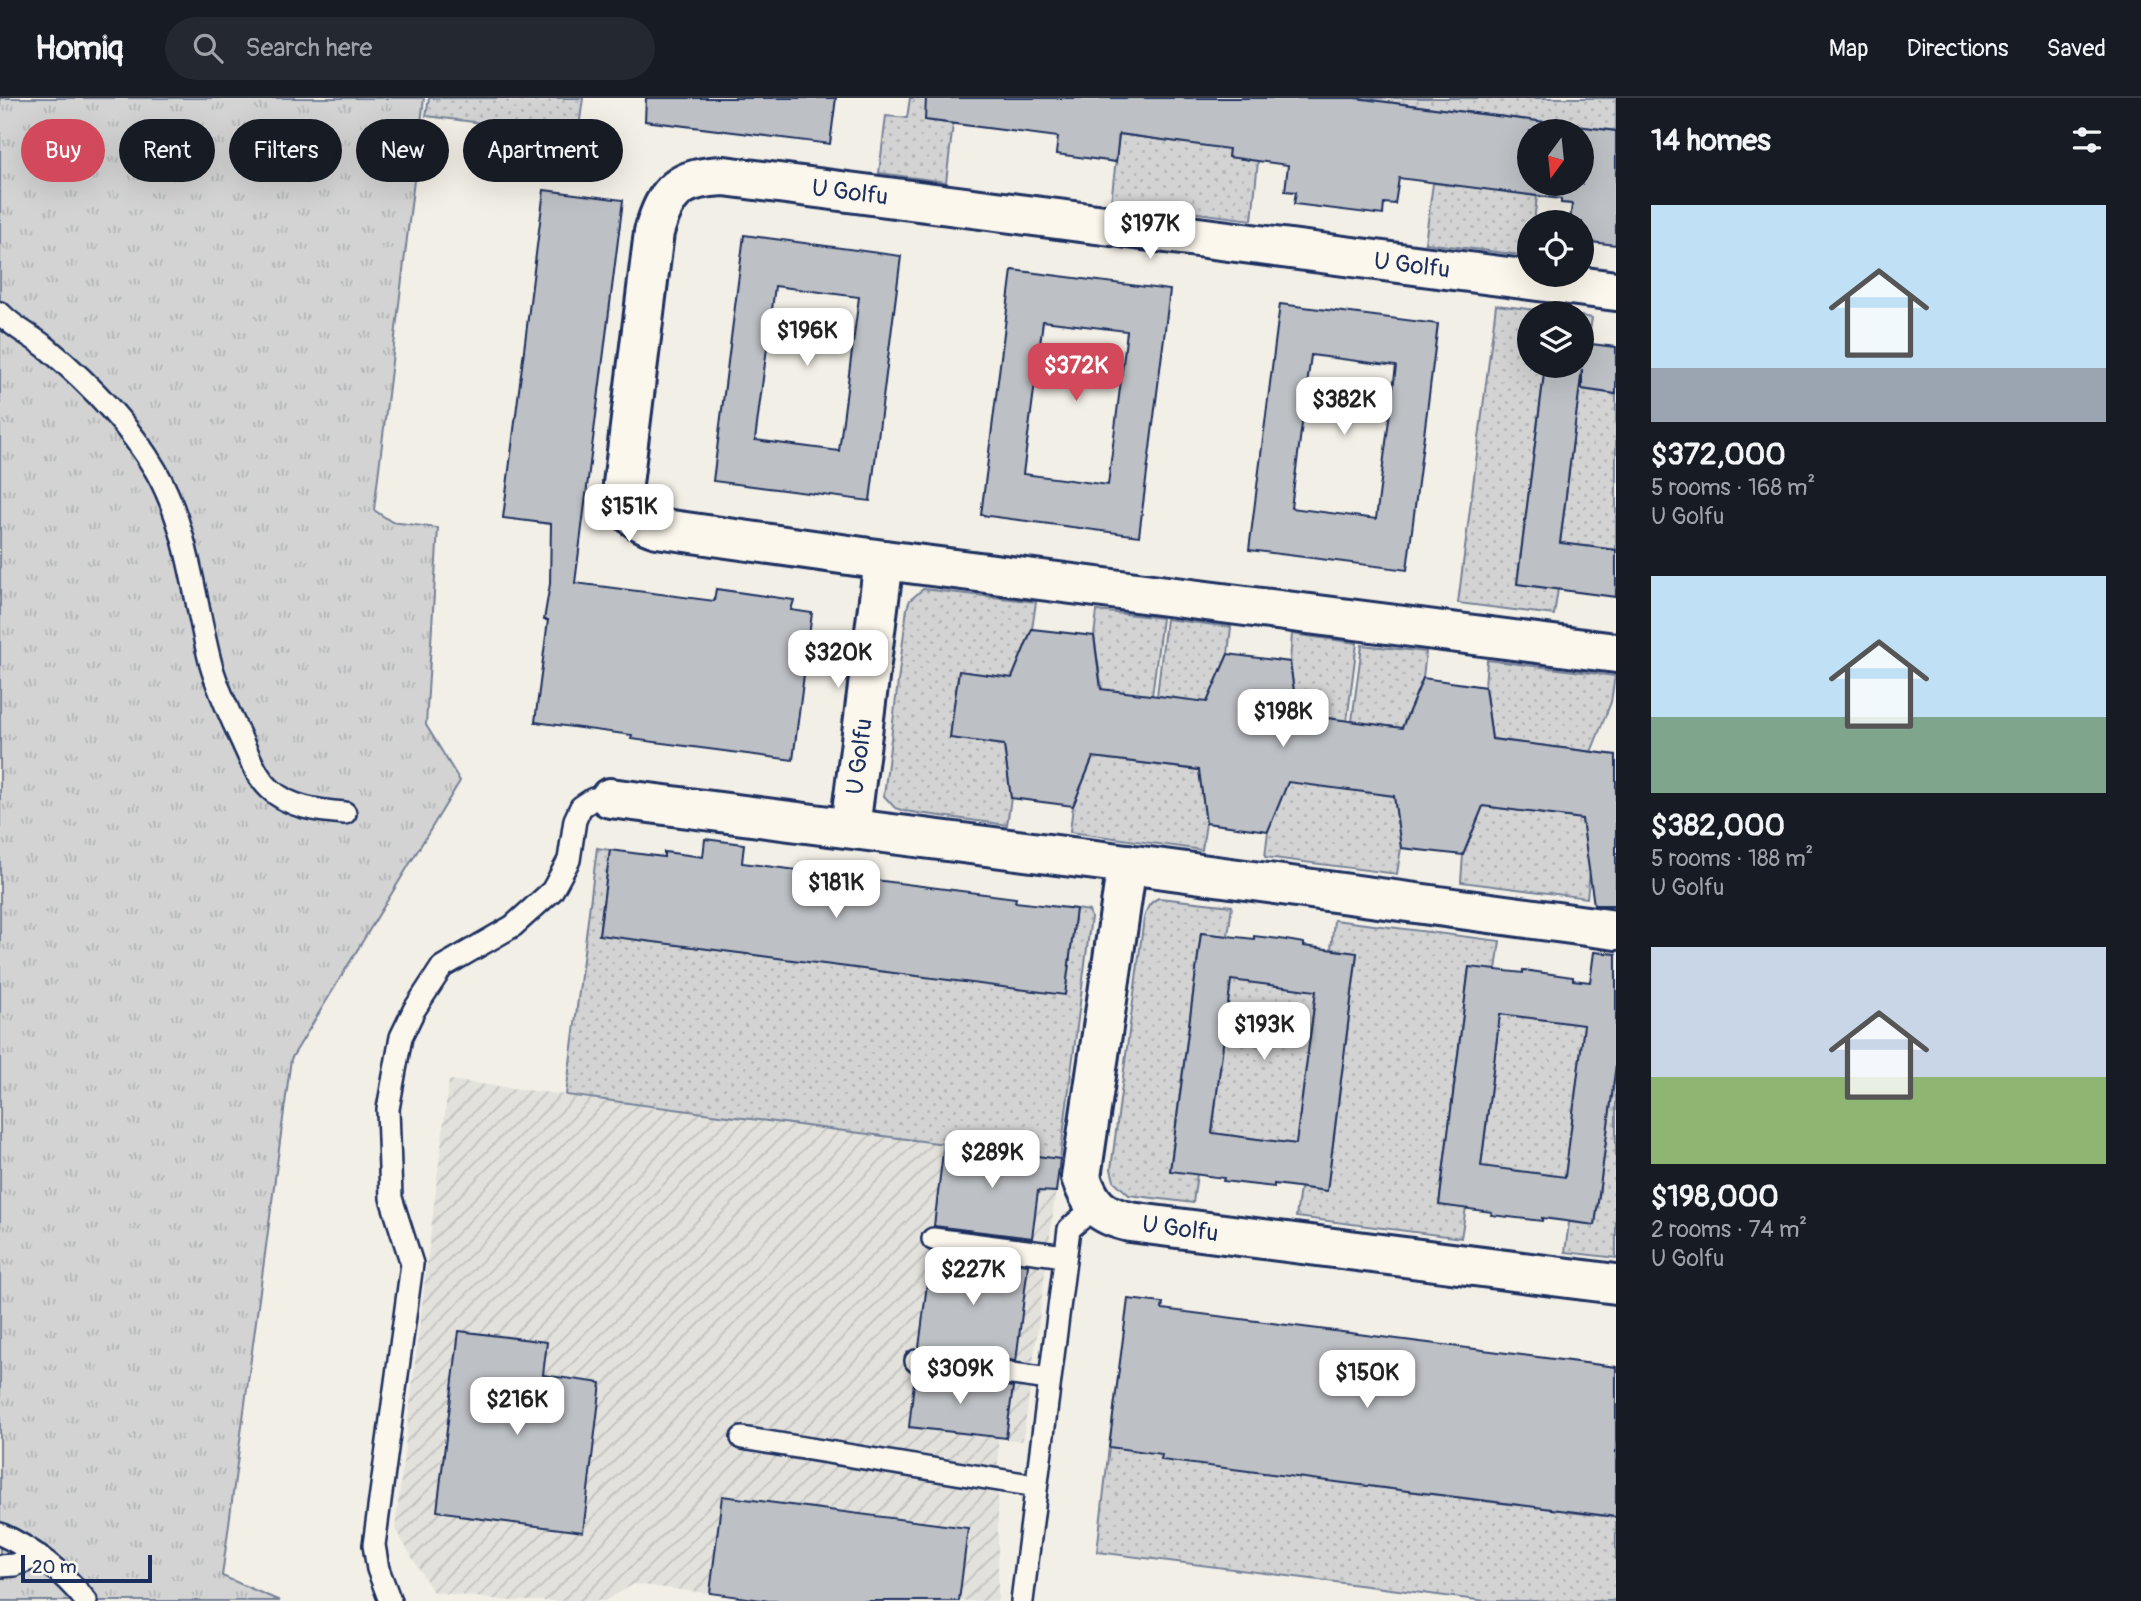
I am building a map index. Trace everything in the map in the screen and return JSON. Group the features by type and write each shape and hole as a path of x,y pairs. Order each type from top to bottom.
{"street":[{"name":"U Golfu","path":"1616,291 724,176 698,177 676,188 660,209 654,232 623,484 623,499 632,516 642,524 657,528 1616,653"},
{"name":"U Golfu","path":"850,828 884,559"},
{"name":"U Golfu","path":"610,798 1616,930"},
{"path":"1096,1206 1087,1194 1081,1177 1127,864"},
{"name":"U Golfu","path":"1096,1206 1109,1217 1130,1222 1616,1284"}],"lane":[{"path":"0,313 7,321 45,347 87,384 129,430 156,472 174,509 212,667 260,778 272,791 287,800 313,809 345,814"},
{"path":"390,1601 378,1569 374,1545 412,1264 390,1198 388,1109 401,1037 414,1010 442,967 513,926 552,891 569,860 575,820 581,807 593,799 610,798"},
{"path":"1022,1601 1069,1229 1096,1206"},
{"path":"933,1239 1065,1256"},
{"path":"916,1361 1049,1379"},
{"path":"742,1438 1036,1486"},
{"path":"0,1534 39,1556 76,1588 86,1601"},
{"path":"0,1566 14,1565 39,1556"}],"shaded area":[{"path":"449,1080 1060,1159 1023,1441 998,1438 998,1601 769,1601 634,1584 605,1601 511,1601 433,1592 395,1529"}],"green space":[{"path":"0,98 424,98 421,119 356,119 356,182 414,182 374,510 392,522 438,528 426,725 460,781 291,1059 222,1576 280,1601 0,1601"},
{"path":"429,98 583,98 580,119 463,121 426,116"},
{"path":"910,98 943,98 940,122 953,124 946,182 879,173 886,116 907,118"},
{"path":"1355,98 1616,98 1616,131 1594,128 1594,119 1511,118 1502,191 1517,193 1517,196 1537,196 1535,210 1517,210 1517,254 1425,243 1433,183 1458,186 1489,115"},
{"path":"1232,130 1228,157 1258,161 1252,220 1111,202 1119,134 1187,143"},
{"path":"1496,305 1517,308 1517,378 1543,378 1517,584 1558,589 1554,615 1458,603"},
{"path":"1579,389 1616,394 1616,550 1560,543"},
{"path":"923,589 1036,602 1032,629 1012,678 959,671 950,738 1004,745 1011,798 1007,825 904,811 895,808 884,796 907,608 910,600"},
{"path":"1097,611 1162,618 1152,696 1102,690 1094,636"},
{"path":"1166,619 1231,627 1228,654 1207,703 1157,696"},
{"path":"1292,634 1357,643 1347,721 1297,714 1290,662"},
{"path":"1362,645 1426,652 1423,678 1402,728 1352,721"},
{"path":"1487,660 1615,676 1611,702 1591,752 1492,739 1485,687"},
{"path":"1093,757 1199,770 1206,823 1202,850 1070,832 1073,806"},
{"path":"1288,781 1394,795 1401,848 1397,874 1265,857 1268,831"},
{"path":"1483,806 1582,819 1590,872 1587,898 1461,882 1463,855"},
{"path":"597,848 610,850 599,935 1065,994 1076,909 1089,911 1091,917 1060,1159 566,1095"},
{"path":"1159,898 1232,906 1228,936 1201,933 1170,1170 1197,1174 1193,1203 1129,1195 1114,1181 1111,1169 1144,918 1149,906"},
{"path":"1334,920 1500,941 1496,970 1469,967 1439,1205 1466,1208 1461,1238 1296,1217 1300,1188 1327,1191 1357,953 1331,949"},
{"path":"1231,979 1316,991 1296,1144 1212,1133"},
{"path":"1500,1014 1584,1025 1565,1178 1481,1167"},
{"path":"1616,1064 1616,1258 1565,1252 1569,1222 1595,1225"},
{"path":"1109,1447 1162,1454 1161,1459 1516,1505 1568,1505 1568,1512 1616,1517 1616,1601 1485,1601 1097,1552"}],"building":[{"path":"646,98 836,98 830,144 645,121"},
{"path":"926,98 1355,98 1521,119 1517,119 1517,193 1399,178 1395,204 1384,203 1383,215 1294,204 1296,192 1285,191 1288,165 1228,157 1229,149 1119,134 1116,162 1056,154 1058,137 925,120"},
{"path":"1594,128 1616,131 1616,245 1594,242 1594,210 1571,210 1572,204 1561,203 1561,199 1538,196 1594,196"},
{"path":"544,190 623,200 575,583 714,601 716,589 794,600 791,610 812,613 793,760 631,739 632,735 535,722 548,620 544,620 550,584 551,524 503,518"},
{"path":"744,235 901,256 870,501 713,481","holes":["775,286 859,297 839,451 755,440"]},
{"path":"1012,270 1170,290 1139,536 981,515","holes":["1043,321 1127,331 1108,485 1023,474"]},
{"path":"1280,304 1438,324 1407,570 1249,550","holes":["1311,355 1396,366 1376,519 1291,508"]},
{"path":"1594,344 1616,347 1616,394 1582,389 1582,378 1594,378"},
{"path":"1543,378 1581,378 1560,543 1616,550 1616,597 1517,584"},
{"path":"1032,629 1094,636 1101,689 1207,702 1228,654 1290,662 1297,714 1402,728 1423,678 1485,687 1492,739 1616,755 1616,905 1594,905 1582,819 1483,806 1463,855 1401,848 1394,796 1288,782 1268,831 1206,823 1199,770 1093,757 1073,806 1011,798 1004,745 950,738 954,705 959,671 1012,678"},
{"path":"705,839 744,844 742,863 1016,898 1015,902 1076,909 1065,995 599,935 610,850 664,857 664,852 703,857"},
{"path":"1201,933 1280,939 1304,943 1304,946 1357,953 1327,1191 1223,1181 1224,1178 1170,1171","holes":["1231,980 1316,991 1296,1144 1212,1133"]},
{"path":"1594,952 1616,954 1616,1064 1595,1225 1491,1215 1492,1212 1439,1205 1469,967 1523,973 1523,970 1590,982","holes":["1500,1014 1584,1025 1565,1177 1481,1166"]},
{"path":"944,1144 1060,1159 1056,1192 1038,1191 1032,1238 934,1226"},
{"path":"931,1252 1028,1265 1016,1361 919,1348"},
{"path":"1128,1299 1163,1303 1162,1309 1616,1367 1616,1517 1161,1460 1162,1454 1109,1447"},
{"path":"459,1331 547,1342 543,1375 601,1383 583,1532 437,1511"},
{"path":"915,1374 1013,1387 1006,1438 909,1427"},
{"path":"722,1496 968,1528 959,1601 769,1601 710,1593"}]}
